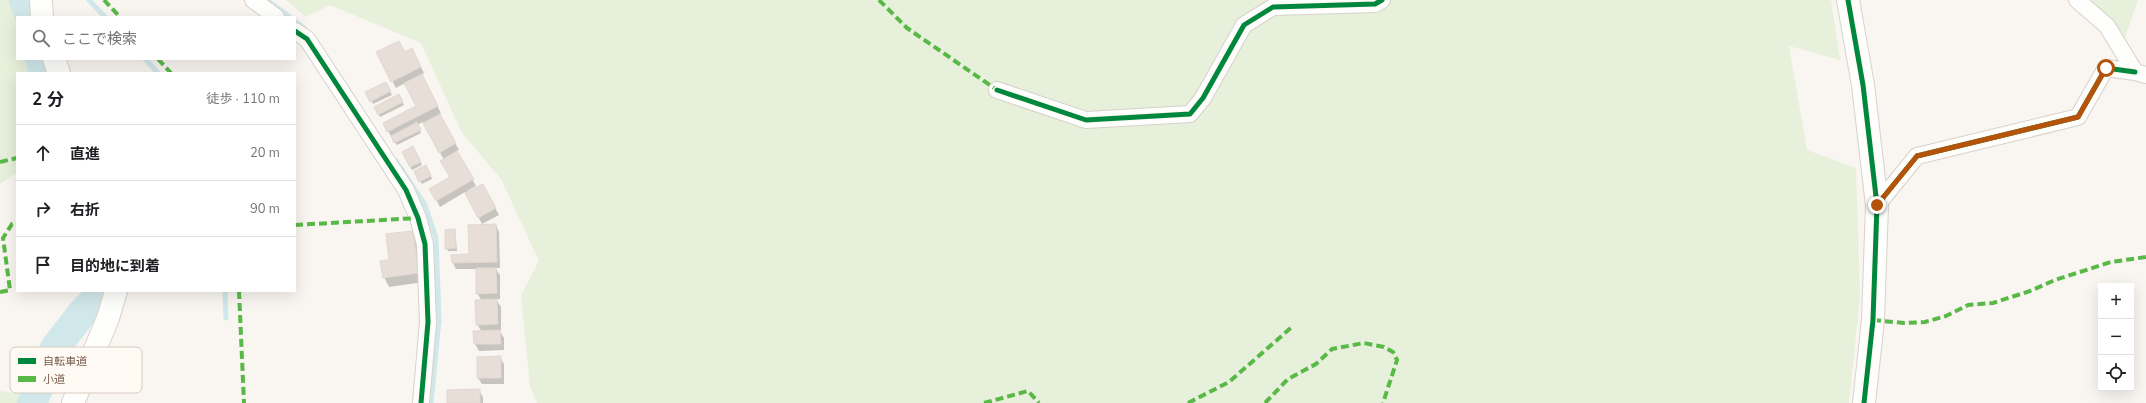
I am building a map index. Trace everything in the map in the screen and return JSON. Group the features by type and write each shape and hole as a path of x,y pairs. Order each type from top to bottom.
{"street":[{"path":"41,0 42,16"},
{"path":"253,0 275,16"},
{"path":"997,90 1086,120 1190,114 1203,98 1244,25 1273,7 1375,4 1382,0"},
{"path":"1848,0 1863,85 1877,205 1873,320 1864,403"},
{"path":"2078,0 2107,26 2141,73"},
{"path":"296,32 307,39 406,190 418,218 425,244 428,322 421,403"},
{"path":"54,60 59,72"},
{"path":"1877,205 1917,156 2078,117 2106,68 2141,73"},
{"path":"96,347 108,318 116,292"},
{"path":"73,403 77,393"}],"green space":[{"path":"0,0 14,0 20,16 16,16 16,60 33,60 37,72 16,72 16,173 0,184"},
{"path":"286,0 1831,0 1840,60 1789,46 1807,150 1856,168 1860,297 1849,403 537,403 530,387 521,295 539,261 501,179 462,133 421,43 330,5 306,17"},
{"path":"2086,0 2138,0 2122,46"},
{"path":"0,391 28,395 28,403 0,403"}],"building":[{"path":"399,41 405,52 412,48 421,67 391,82 376,52"},
{"path":"422,74 438,106 387,132 383,123 416,106 404,83"},
{"path":"386,82 391,91 370,102 365,92"},
{"path":"399,94 403,102 378,115 374,107"},
{"path":"440,114 456,143 439,153 423,123"},
{"path":"417,122 421,130 394,143 391,136"},
{"path":"413,146 421,162 410,167 402,152"},
{"path":"457,151 474,179 436,201 429,189 450,177 440,161"},
{"path":"426,165 431,176 419,182 414,171"},
{"path":"483,184 496,208 478,218 465,193"},
{"path":"496,224 497,262 452,263 451,255 469,254 468,225"},
{"path":"455,229 456,248 445,249 445,230"},
{"path":"413,231 419,273 383,278 380,261 389,260 386,234"},
{"path":"476,268 496,268 497,293 476,294"},
{"path":"497,299 498,324 476,325 475,300"},
{"path":"500,330 501,344 474,344 473,331"},
{"path":"501,356 501,378 477,378 477,357"},
{"path":"480,389 480,403 447,403 447,390"}],"waterway":[{"path":"24,0 30,16"},
{"path":"89,0 104,16"},
{"path":"267,0 289,16"},
{"path":"296,22 304,28"},
{"path":"40,60 44,72"},
{"path":"146,60 157,72"},
{"path":"396,161 425,205 436,238 439,320 431,403"},
{"path":"56,347 83,312 93,302 99,292"},
{"path":"225,292 226,318"},
{"path":"32,403 36,393"}],"marked path":[{"path":"104,0 119,16"},
{"path":"879,0 907,28 997,90"},
{"path":"159,60 170,72"},
{"path":"0,162 16,158"},
{"path":"296,225 418,218"},
{"path":"0,292 10,290 3,238 12,224 16,223"},
{"path":"1873,320 1904,323 1925,322 1946,316 1968,305 1993,303 2030,291 2055,280 2111,262 2146,257"},
{"path":"239,292 244,403"},
{"path":"1188,403 1229,382 1293,326"},
{"path":"1265,403 1288,379 1316,364 1332,349 1364,343 1384,347 1393,352 1397,360 1383,403"},
{"path":"984,403 1028,391 1039,403"}],"cycle path":[{"path":"997,90 1086,120 1190,114 1203,98 1244,25 1273,7 1375,4 1382,0"},
{"path":"1848,0 1863,85 1877,205 1873,320 1864,403"},
{"path":"296,32 307,39 406,190 418,218 425,244 428,322 421,403"},
{"path":"1877,205 1917,156 2078,117 2106,68 2135,72"}],"route":[{"path":"1877,205 1917,156 2078,117 2106,68"}]}
